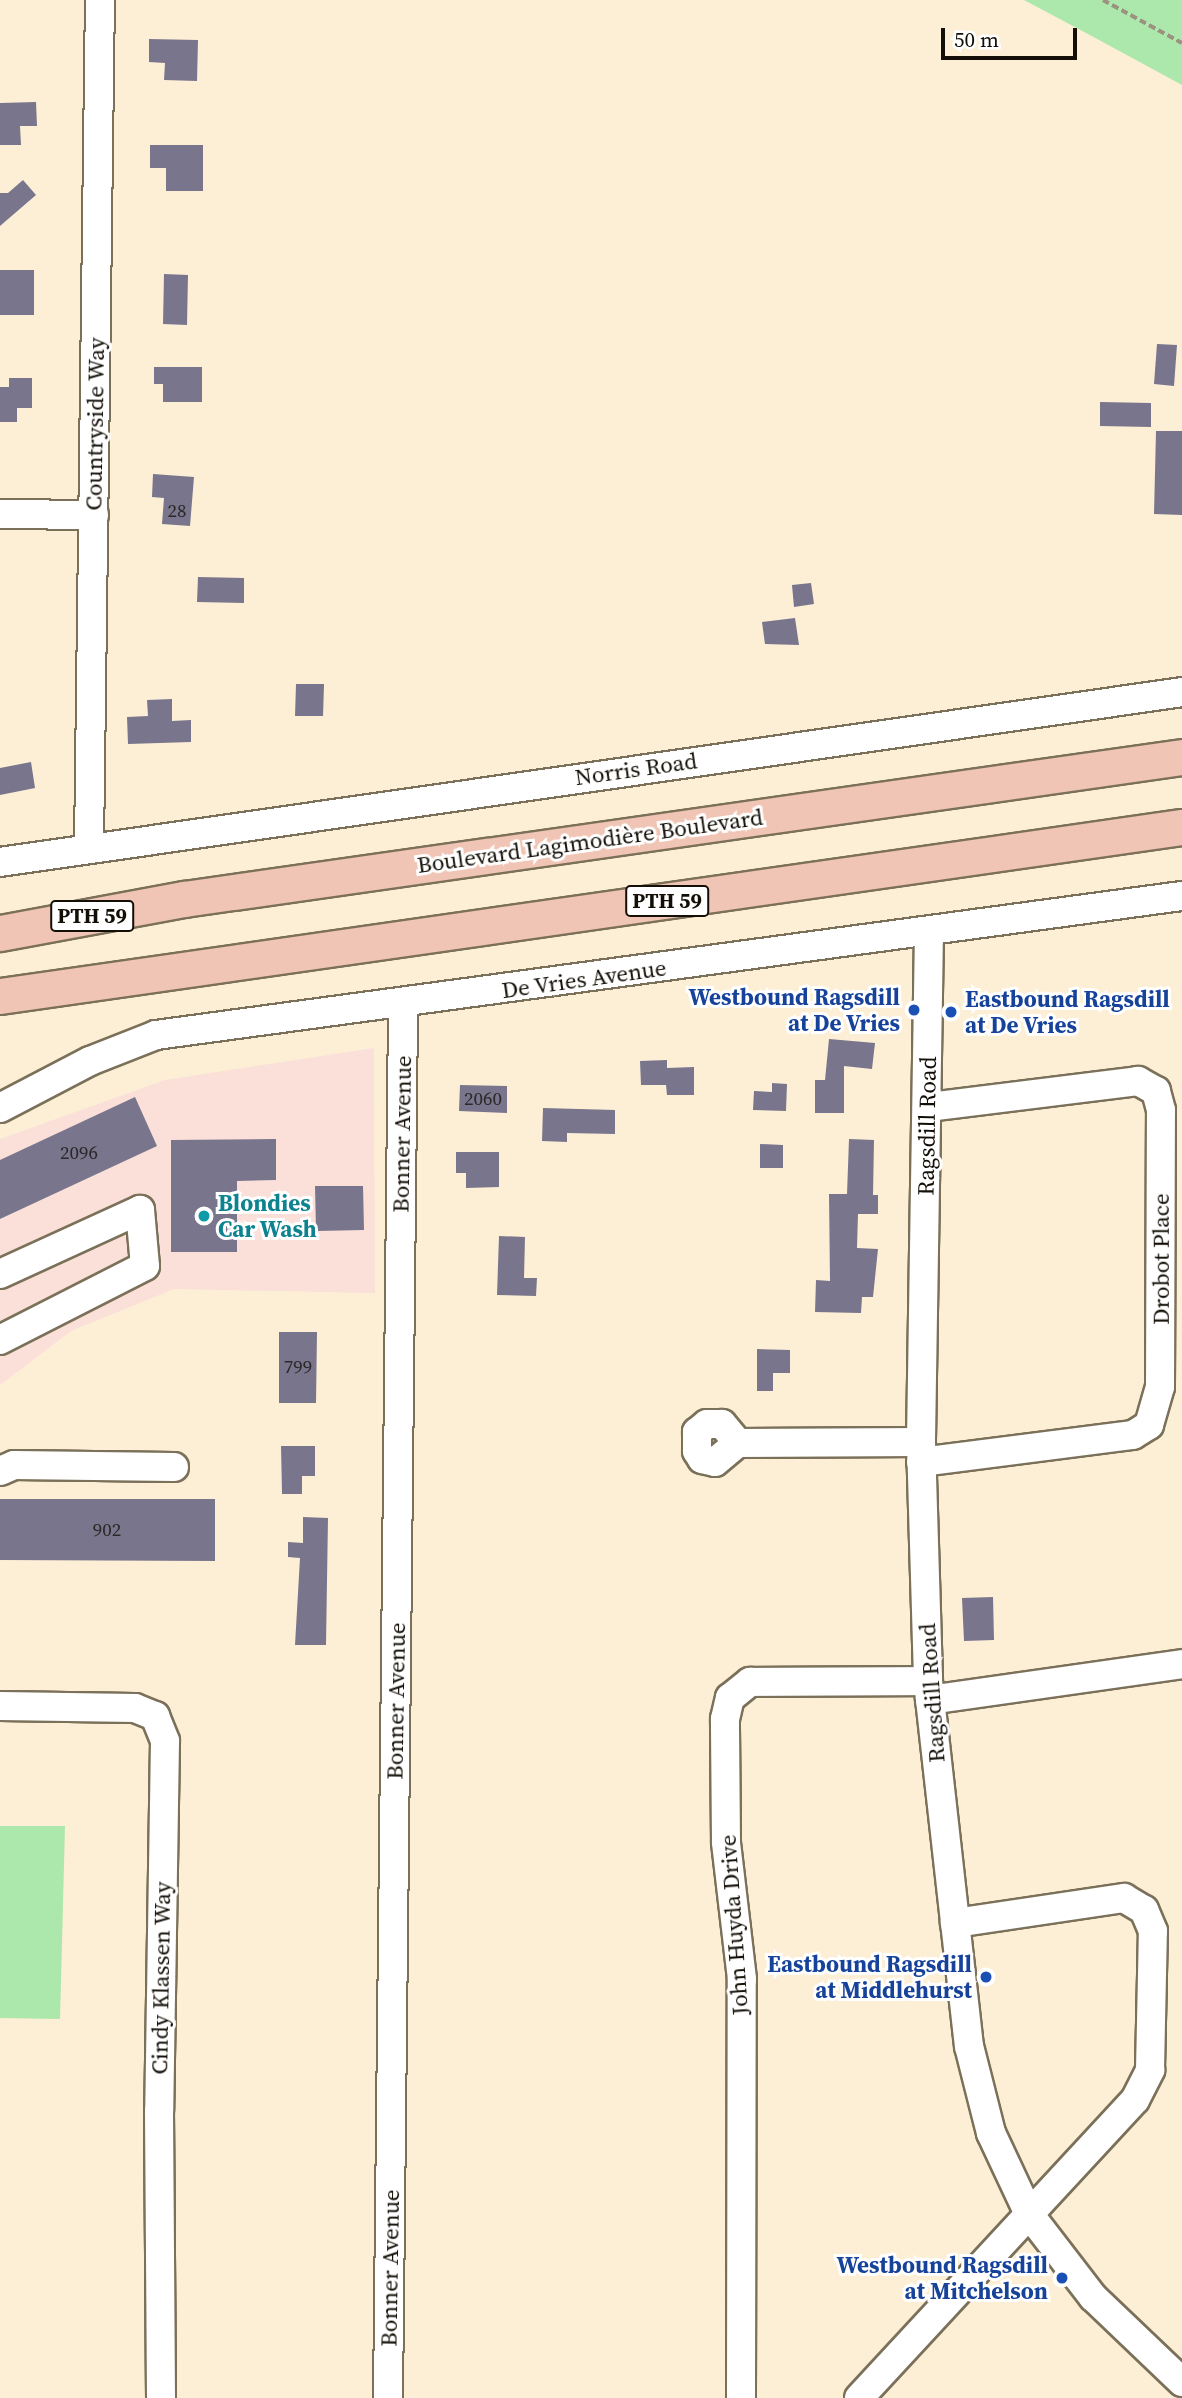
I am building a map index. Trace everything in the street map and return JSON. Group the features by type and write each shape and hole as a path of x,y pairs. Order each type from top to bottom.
{"main road":[{"name":"Boulevard Lagimodière Boulevard","path":"0,933 184,899 1182,757"},
{"name":"PTH 59","path":"0,996 1182,827"}],"street":[{"name":"Countryside Way","path":"89,847 100,0"},
{"path":"0,514 94,515"},
{"name":"Norris Road","path":"0,862 89,847 1182,692"},
{"name":"De Vries Avenue","path":"0,1108 90,1061 156,1035 403,1005 1182,896"},
{"name":"Ragsdill Road","path":"929,931 921,1452 929,1690 968,2046 991,2133 1029,2214 1093,2297 1182,2382"},
{"name":"Bonner Avenue","path":"388,2398 403,1005"},
{"name":"Drobot Place","path":"921,1452 1133,1436 1149,1425 1160,1387 1161,1110 1156,1091 1138,1081 928,1107"},
{"path":"0,1273 140,1210 145,1266 0,1340"},
{"path":"738,1443 921,1452"},
{"path":"0,1471 14,1465 174,1467"},
{"name":"John Huyda Drive","path":"741,2398 742,1979 726,1842 725,1719 730,1698 750,1682 929,1690 1182,1664"},
{"name":"Cindy Klassen Way","path":"0,1706 135,1708 155,1717 165,1741 159,2111 161,2398"},
{"path":"859,2398 1135,2101 1150,2070 1153,1931 1144,1910 1124,1898 955,1923"}],"path":[{"path":"1103,0 1182,43"}],"shaded area":[{"path":"374,1048 375,1293 174,1289 71,1331 0,1385 0,1139 165,1080"}],"green space":[{"path":"1024,0 1182,0 1182,85 1088,34"},
{"path":"0,1826 65,1826 60,2019 0,2018"}],"building":[{"path":"149,39 198,40 197,81 164,80 165,63 149,62"},
{"path":"36,102 37,126 20,126 21,145 0,145 0,103"},
{"path":"150,145 203,145 203,191 166,191 166,168 150,168"},
{"path":"23,180 36,195 0,226 0,193 8,193"},
{"path":"0,270 34,270 34,315 0,315"},
{"path":"164,274 188,275 187,325 163,324"},
{"path":"1157,344 1177,345 1174,386 1154,384"},
{"path":"154,367 202,367 202,402 163,402 163,384 154,384"},
{"path":"9,378 32,378 32,408 17,408 17,422 0,422 0,387 9,387"},
{"path":"1100,402 1151,403 1151,427 1100,426"},
{"path":"1156,431 1182,431 1182,515 1154,514"},
{"path":"153,474 194,477 190,526 162,524 164,498 152,497"},
{"path":"198,577 244,578 244,603 197,602"},
{"path":"811,583 814,604 794,607 792,585"},
{"path":"795,618 799,645 765,644 762,622"},
{"path":"296,684 324,684 323,716 295,716"},
{"path":"172,699 172,721 191,720 191,742 128,744 127,717 148,716 147,700"},
{"path":"31,762 35,788 0,795 0,768"},
{"path":"829,1039 875,1043 872,1069 844,1066 844,1113 815,1113 815,1080 825,1080"},
{"path":"667,1060 667,1068 694,1067 694,1095 667,1095 666,1085 641,1085 640,1061"},
{"path":"772,1083 787,1084 786,1111 753,1110 754,1091 772,1092"},
{"path":"460,1085 507,1086 507,1113 459,1111"},
{"path":"135,1097 157,1146 0,1219 0,1160"},
{"path":"543,1108 615,1110 615,1134 567,1133 567,1142 542,1141"},
{"name":"Blondies Car Wash","path":"276,1139 276,1180 237,1181 237,1252 171,1252 171,1140"},
{"path":"849,1139 874,1140 873,1195 878,1195 878,1214 858,1214 857,1248 878,1249 873,1297 862,1297 861,1313 815,1312 816,1280 830,1281 829,1194 847,1194"},
{"path":"760,1144 783,1145 783,1168 760,1168"},
{"path":"456,1152 499,1152 499,1187 466,1188 466,1173 456,1173"},
{"path":"315,1186 363,1186 364,1230 316,1231"},
{"path":"499,1236 525,1237 524,1278 537,1278 536,1296 497,1295"},
{"path":"279,1332 317,1332 316,1403 279,1403"},
{"path":"757,1349 790,1350 790,1373 773,1373 773,1391 757,1391"},
{"path":"281,1446 315,1446 315,1476 302,1476 302,1494 282,1494"},
{"path":"0,1499 215,1499 215,1561 0,1560"},
{"path":"303,1517 328,1518 326,1645 295,1645 300,1558 288,1557 288,1542 303,1543"},
{"path":"993,1597 994,1640 964,1641 962,1598"}],"place":[{"name":"Westbound Ragsdill at De Vries","path":"914,1010"},
{"name":"Eastbound Ragsdill at De Vries","path":"951,1012"},
{"name":"Blondies Car Wash","path":"204,1216"},
{"name":"Eastbound Ragsdill at Middlehurst","path":"986,1977"},
{"name":"Westbound Ragsdill at Mitchelson","path":"1062,2278"}]}
